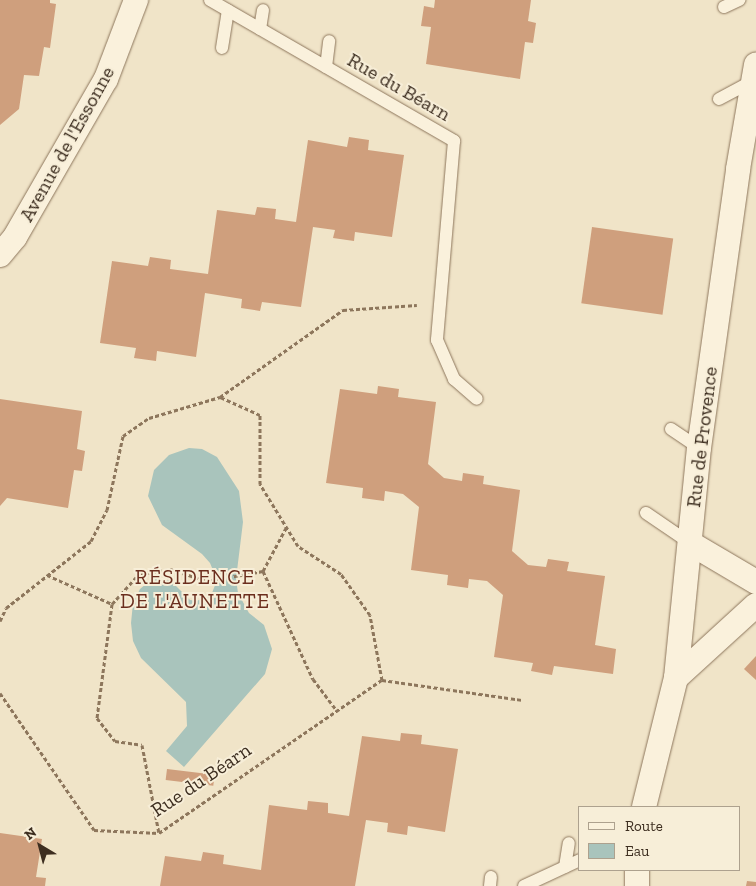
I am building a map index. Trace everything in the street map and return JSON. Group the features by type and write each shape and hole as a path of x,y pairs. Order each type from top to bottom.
{"street":[{"name":"Avenue de l'Essonne","path":"0,255 15,237 106,79 136,0"},
{"name":"Rue de Provence","path":"644,806 676,678 699,448 738,169 755,73"},
{"path":"738,169 756,145"},
{"path":"690,543 756,582"},
{"path":"676,678 756,605"},
{"path":"637,871 637,886"}],"lane":[{"name":"Rue du Béarn","path":"210,0 260,29 289,51 326,66 459,138 437,340 440,353 454,379 477,399"},
{"path":"724,7 738,0"},
{"path":"222,48 228,10"},
{"path":"260,29 263,10"},
{"path":"326,66 329,41"},
{"path":"719,99 755,73"},
{"path":"672,430 699,448"},
{"path":"646,513 690,543"},
{"path":"565,867 569,843"},
{"path":"524,886 578,861"}],"path":[{"path":"0,621 6,608 90,541 107,510 123,436 149,418 220,397 343,310 440,303"},
{"path":"220,397 260,415 260,484 298,546 341,574 370,615 382,680 522,700"},
{"path":"263,571 287,528"},
{"path":"159,833 142,745 115,741 97,718 112,604 139,574 170,569 208,581 263,571"},
{"path":"263,571 313,679 336,710"},
{"path":"47,576 112,604"},
{"name":"Rue du Béarn","path":"0,693 94,830 159,833 382,680"}],"water":[{"path":"189,448 202,449 217,457 239,491 243,522 236,579 238,593 249,613 264,625 272,649 265,674 184,767 166,751 187,726 186,702 141,658 133,641 131,623 133,603 140,589 152,579 170,580 190,600 197,601 212,593 217,580 210,563 202,554 162,525 148,496 154,470 169,455"}],"building":[{"path":"0,0 50,0 50,3 56,4 50,48 44,47 39,76 24,75 19,109 0,125"},
{"path":"435,0 531,0 528,21 536,23 533,43 525,42 520,79 426,64 431,27 421,26 424,6 434,8"},
{"path":"349,137 369,140 368,150 404,155 392,237 355,232 354,241 333,238 335,230 313,227 301,307 262,302 260,311 241,308 242,299 205,293 196,357 157,351 156,361 134,358 136,348 100,343 112,261 148,266 150,257 171,260 170,269 208,274 217,210 255,215 257,207 276,209 275,219 296,222 308,140 347,147"},
{"path":"592,227 673,238 662,315 581,303"},
{"path":"378,386 399,389 398,397 436,402 428,464 444,478 462,481 463,473 484,476 483,484 520,490 512,551 528,565 546,567 548,559 569,562 567,571 605,576 595,645 616,649 613,674 554,666 552,675 531,671 533,663 494,657 503,595 487,581 469,579 468,588 447,585 448,575 411,570 419,507 403,494 385,491 384,501 362,498 363,488 326,483 340,389 377,394"},
{"path":"0,399 82,411 77,449 85,451 82,471 74,470 68,508 7,498 0,506"},
{"path":"756,656 756,680 744,669"},
{"path":"401,733 422,735 421,744 458,749 445,832 408,826 407,835 387,832 388,823 366,820 355,886 160,886 165,856 201,861 203,852 224,855 223,864 261,870 269,805 307,810 308,801 328,803 328,813 349,816 362,736 400,741"},
{"path":"167,769 215,775 213,786 166,780"},
{"path":"0,833 42,839 36,877 46,878 45,886 0,886"},
{"path":"747,881 756,882 756,886 746,886"}],"district":[{"name":"RÉSIDENCE DE L'AUNETTE","path":"195,589"}]}
